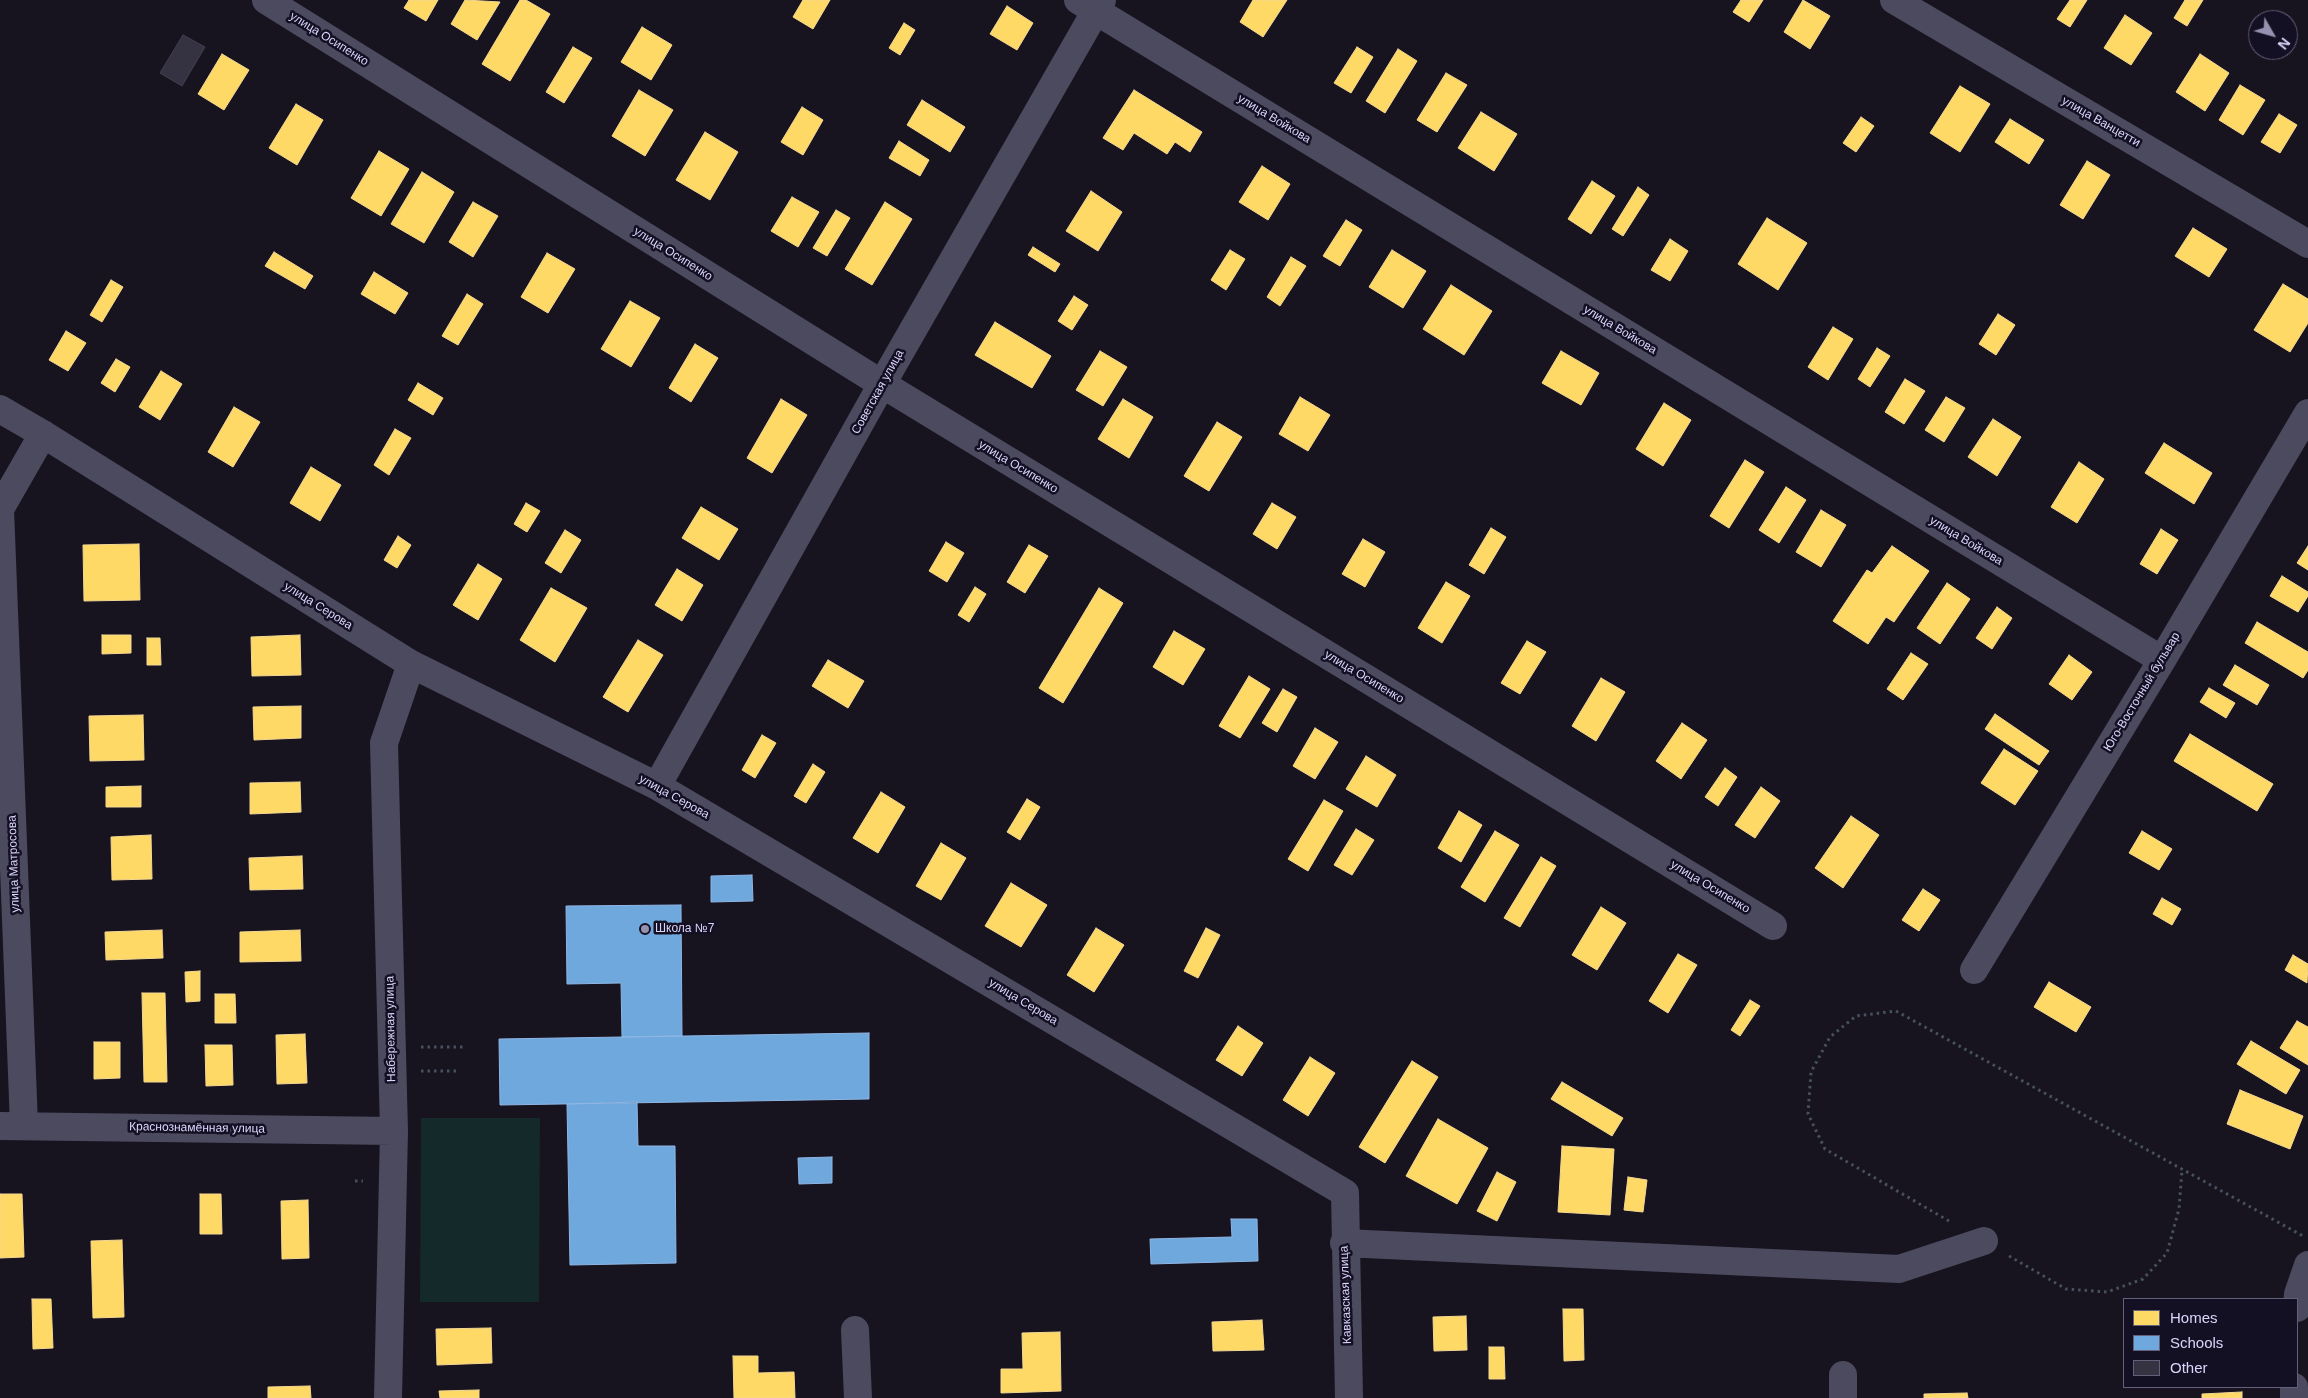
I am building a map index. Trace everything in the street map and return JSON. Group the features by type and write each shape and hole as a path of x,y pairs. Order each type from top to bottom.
{"street":[{"name":"улица Осипенко","path":"266,0 882,384 1774,926"},
{"name":"улица Ванцетти","path":"1894,0 2308,244"},
{"name":"Советская улица","path":"657,786 1092,4"},
{"name":"улица Войкова","path":"1092,4 2162,660"},
{"name":"улица Серова","path":"0,409 411,664 657,786 1345,1192"},
{"name":"Юго-Восточный бульвар","path":"1974,970 2162,660 2308,413"},
{"name":"улица Матросова","path":"12,1126 0,509 43,434"},
{"name":"Набережная улица","path":"388,1398 394,1131 384,743 411,664"},
{"name":"Краснознамённая улица","path":"12,1126 394,1131"},
{"name":"Кавказская улица","path":"1345,1192 1344,1243 1349,1398"},
{"path":"1344,1243 1899,1269 1984,1241"},
{"path":"2298,1298 2308,1265"},
{"path":"855,1330 858,1398"}],"path":[{"path":"2182,1170 2180,1209 2167,1253 2143,1279 2107,1292 2066,1289 1825,1149 1808,1114 1810,1072 1830,1037 1856,1016 1896,1011 2308,1239"},
{"path":"417,1047 464,1047"},
{"path":"417,1071 458,1071"}],"green space":[{"path":"421,1118 540,1118 539,1302 420,1302"}],"building: Homes":[{"path":"409,0 438,0 426,21 404,8"},
{"path":"465,0 500,2 477,40 451,24"},
{"path":"520,0 526,0 550,14 510,81 482,64"},
{"path":"803,0 830,0 813,29 793,17"},
{"path":"1253,0 1287,0 1263,37 1240,22"},
{"path":"1741,0 1763,0 1749,22 1733,12"},
{"path":"1803,0 1830,16 1810,49 1784,32"},
{"path":"2070,0 2087,0 2070,27 2057,19"},
{"path":"2185,0 2203,0 2187,26 2174,18"},
{"path":"1007,6 1033,23 1017,50 990,34"},
{"path":"2125,15 2152,33 2131,65 2104,48"},
{"path":"904,23 915,30 900,55 889,48"},
{"path":"642,27 672,45 651,80 621,62"},
{"path":"573,47 592,58 564,103 546,92"},
{"path":"1357,47 1373,57 1351,93 1334,83"},
{"path":"1398,49 1417,61 1385,113 1366,101"},
{"path":"222,54 249,70 224,110 198,94"},
{"path":"2200,54 2229,73 2205,111 2176,92"},
{"path":"1446,73 1467,85 1437,132 1417,120"},
{"path":"2240,85 2265,100 2243,135 2219,120"},
{"path":"1960,86 1990,104 1960,152 1930,133"},
{"path":"639,90 673,110 645,156 612,136"},
{"path":"1134,90 1202,132 1190,152 1175,142 1167,154 1134,133 1123,150 1103,138"},
{"path":"922,100 965,127 950,152 907,125"},
{"path":"296,104 323,120 297,165 269,148"},
{"path":"802,107 823,120 803,155 781,142"},
{"path":"1481,112 1517,134 1494,171 1458,148"},
{"path":"2279,114 2297,125 2280,153 2261,142"},
{"path":"1861,117 1874,126 1856,152 1843,143"},
{"path":"2010,119 2044,140 2029,164 1995,142"},
{"path":"705,132 738,152 710,200 676,180"},
{"path":"899,141 929,160 920,176 889,158"},
{"path":"379,151 409,169 381,216 351,198"},
{"path":"2087,161 2110,175 2083,219 2060,205"},
{"path":"1262,166 1290,184 1268,220 1239,202"},
{"path":"422,172 454,192 424,243 391,224"},
{"path":"1592,181 1615,196 1591,234 1568,219"},
{"path":"1638,187 1649,195 1623,236 1612,229"},
{"path":"1091,191 1122,212 1098,251 1066,231"},
{"path":"792,197 819,212 798,247 771,231"},
{"path":"473,202 498,216 473,257 449,242"},
{"path":"885,202 912,219 872,285 845,269"},
{"path":"836,210 850,218 827,256 813,248"},
{"path":"1767,218 1807,243 1778,290 1738,264"},
{"path":"1346,220 1362,230 1340,266 1323,256"},
{"path":"2193,228 2227,249 2209,277 2175,256"},
{"path":"1670,239 1688,251 1670,281 1651,270"},
{"path":"1033,247 1060,264 1055,272 1028,255"},
{"path":"1230,250 1245,259 1226,290 1211,280"},
{"path":"1392,250 1426,271 1403,308 1369,287"},
{"path":"274,252 313,276 305,289 265,266"},
{"path":"547,253 575,269 548,313 521,297"},
{"path":"1291,257 1306,266 1280,306 1267,297"},
{"path":"374,272 408,293 395,314 361,294"},
{"path":"111,280 123,287 102,322 90,315"},
{"path":"2283,284 2308,299 2308,323 2290,352 2254,330"},
{"path":"1451,285 1492,311 1464,355 1423,329"},
{"path":"467,294 483,304 458,345 442,336"},
{"path":"1074,296 1088,305 1072,330 1058,321"},
{"path":"630,301 660,318 631,367 601,349"},
{"path":"1998,314 2015,325 1996,355 1979,344"},
{"path":"995,322 1051,356 1032,388 975,355"},
{"path":"1833,327 1853,339 1828,380 1808,367"},
{"path":"66,331 86,343 68,371 49,360"},
{"path":"695,344 718,358 691,402 669,388"},
{"path":"1877,348 1890,356 1870,387 1858,379"},
{"path":"1100,351 1127,367 1103,406 1076,390"},
{"path":"1561,351 1599,373 1581,405 1542,383"},
{"path":"116,359 130,367 115,392 101,383"},
{"path":"161,371 182,384 160,420 139,407"},
{"path":"1905,379 1925,391 1904,424 1885,412"},
{"path":"418,383 443,398 433,415 408,400"},
{"path":"1300,397 1330,415 1308,451 1279,434"},
{"path":"1946,397 1965,408 1944,442 1925,430"},
{"path":"781,399 807,415 772,473 747,458"},
{"path":"1123,399 1153,417 1129,458 1098,439"},
{"path":"1664,403 1691,420 1663,466 1636,449"},
{"path":"234,407 260,422 233,467 208,452"},
{"path":"1993,419 2021,437 1997,476 1968,457"},
{"path":"1217,422 1242,437 1209,491 1184,476"},
{"path":"395,429 411,438 389,475 374,465"},
{"path":"2164,443 2212,473 2194,504 2145,473"},
{"path":"1745,460 1764,472 1729,528 1710,516"},
{"path":"2079,462 2104,479 2077,523 2051,507"},
{"path":"311,467 341,485 320,521 290,503"},
{"path":"1786,487 1806,500 1779,543 1759,530"},
{"path":"526,503 540,511 527,532 514,524"},
{"path":"1272,503 1296,517 1277,549 1253,534"},
{"path":"701,507 738,529 719,560 682,538"},
{"path":"1821,510 1846,525 1821,567 1796,552"},
{"path":"1491,528 1506,537 1484,574 1469,565"},
{"path":"2161,529 2178,540 2157,574 2140,564"},
{"path":"565,530 581,540 561,573 545,563"},
{"path":"398,536 411,545 397,568 384,560"},
{"path":"1363,539 1385,552 1365,587 1342,574"},
{"path":"946,542 964,553 947,582 929,571"},
{"path":"139,544 140,600 84,601 83,545"},
{"path":"1029,545 1048,556 1025,593 1007,582"},
{"path":"1892,546 1929,571 1894,622 1886,617 1868,644 1833,621 1867,570 1872,573"},
{"path":"2308,546 2308,570 2297,563"},
{"path":"478,564 502,579 478,620 453,605"},
{"path":"677,569 703,585 682,621 655,605"},
{"path":"2282,576 2308,592 2308,596 2298,612 2270,596"},
{"path":"1446,582 1470,596 1442,643 1418,628"},
{"path":"1947,583 1970,599 1940,644 1917,628"},
{"path":"975,587 986,594 969,622 958,615"},
{"path":"551,588 587,608 555,662 520,640"},
{"path":"1099,588 1123,603 1063,703 1039,688"},
{"path":"1997,607 2012,618 1992,649 1976,638"},
{"path":"2257,622 2308,652 2308,670 2303,678 2245,643"},
{"path":"1174,631 1205,649 1183,685 1153,667"},
{"path":"102,635 131,635 131,653 102,654"},
{"path":"300,635 301,675 252,676 251,637"},
{"path":"147,638 160,638 161,665 147,665"},
{"path":"638,640 663,655 628,712 603,697"},
{"path":"1527,641 1546,652 1520,694 1501,683"},
{"path":"1911,653 1928,664 1903,700 1887,689"},
{"path":"2069,655 2092,672 2072,700 2049,684"},
{"path":"828,660 864,681 848,708 812,686"},
{"path":"2235,665 2269,685 2257,705 2223,685"},
{"path":"1249,676 1270,689 1240,738 1219,726"},
{"path":"1601,678 1625,692 1596,741 1572,726"},
{"path":"2209,688 2235,703 2226,718 2200,702"},
{"path":"1283,689 1297,697 1277,732 1262,723"},
{"path":"301,706 301,738 254,740 253,707"},
{"path":"1995,714 2049,751 2039,765 1985,729"},
{"path":"143,715 144,760 90,761 89,716"},
{"path":"1682,723 1707,740 1681,779 1656,761"},
{"path":"1315,728 1338,742 1315,779 1293,766"},
{"path":"2190,734 2273,784 2257,811 2174,761"},
{"path":"762,735 776,743 755,778 742,770"},
{"path":"2004,749 2038,771 2015,805 1981,783"},
{"path":"1366,756 1396,775 1377,807 1346,789"},
{"path":"813,764 825,772 806,803 794,796"},
{"path":"1725,768 1737,777 1718,806 1705,797"},
{"path":"300,782 301,812 250,814 250,783"},
{"path":"141,786 141,807 106,807 106,787"},
{"path":"1761,787 1780,801 1755,838 1735,825"},
{"path":"881,792 905,807 878,853 853,838"},
{"path":"1027,799 1040,807 1020,840 1007,832"},
{"path":"1324,800 1343,811 1308,871 1288,859"},
{"path":"1459,811 1482,825 1461,862 1438,848"},
{"path":"1851,816 1879,835 1843,888 1815,868"},
{"path":"1356,829 1374,840 1352,875 1334,865"},
{"path":"1495,831 1519,845 1485,902 1461,887"},
{"path":"2142,831 2172,849 2159,870 2129,853"},
{"path":"151,835 152,879 112,880 111,837"},
{"path":"941,843 966,858 941,900 916,886"},
{"path":"302,856 303,889 250,890 249,858"},
{"path":"1541,857 1556,866 1520,927 1504,918"},
{"path":"1011,883 1047,905 1021,947 985,926"},
{"path":"1923,889 1940,900 1919,931 1902,920"},
{"path":"2162,898 2181,909 2172,925 2153,914"},
{"path":"1601,907 1626,923 1597,970 1572,955"},
{"path":"1096,928 1124,945 1094,992 1067,975"},
{"path":"1206,928 1220,935 1198,978 1184,971"},
{"path":"162,930 163,958 106,960 105,932"},
{"path":"300,930 301,961 240,962 240,932"},
{"path":"1678,954 1697,965 1668,1013 1649,1001"},
{"path":"2293,955 2308,964 2307,983 2285,970"},
{"path":"200,971 200,1001 186,1002 185,972"},
{"path":"2049,982 2091,1007 2076,1032 2034,1007"},
{"path":"142,993 165,993 167,1082 144,1082"},
{"path":"215,994 235,994 236,1023 215,1023"},
{"path":"1750,1000 1760,1006 1740,1036 1731,1030"},
{"path":"2297,1021 2308,1027 2308,1065 2280,1048"},
{"path":"1238,1026 1263,1043 1242,1076 1216,1060"},
{"path":"305,1034 307,1083 277,1084 276,1035"},
{"path":"2251,1041 2300,1070 2286,1094 2237,1064"},
{"path":"94,1042 120,1042 120,1078 94,1079"},
{"path":"205,1045 232,1045 233,1085 206,1086"},
{"path":"1310,1057 1335,1073 1308,1116 1283,1100"},
{"path":"1412,1061 1438,1077 1385,1163 1359,1147"},
{"path":"1562,1082 1623,1118 1612,1136 1551,1099"},
{"path":"2240,1090 2303,1116 2290,1149 2227,1124"},
{"path":"1438,1119 1488,1148 1457,1204 1406,1176"},
{"path":"1562,1146 1614,1149 1610,1215 1558,1212"},
{"path":"1497,1172 1516,1182 1497,1221 1477,1211"},
{"path":"1628,1177 1647,1180 1643,1212 1624,1210"},
{"path":"0,1194 22,1194 24,1257 0,1258"},
{"path":"200,1194 221,1194 222,1234 200,1234"},
{"path":"308,1200 309,1258 282,1259 281,1201"},
{"path":"122,1240 124,1317 93,1318 91,1241"},
{"path":"32,1299 51,1299 53,1348 33,1349"},
{"path":"1563,1309 1583,1309 1584,1360 1564,1361"},
{"path":"1466,1316 1467,1350 1434,1351 1433,1317"},
{"path":"1262,1320 1264,1350 1213,1351 1212,1322"},
{"path":"491,1328 492,1363 437,1365 436,1329"},
{"path":"1060,1332 1061,1391 1001,1393 1001,1369 1023,1369 1022,1333"},
{"path":"1489,1347 1504,1347 1505,1379 1489,1379"},
{"path":"733,1356 758,1356 758,1373 794,1372 795,1398 734,1398"},
{"path":"310,1386 311,1398 268,1398 268,1387"},
{"path":"479,1390 479,1398 440,1398 439,1391"},
{"path":"2242,1392 2242,1398 2202,1398 2202,1394"},
{"path":"1967,1393 1968,1398 1924,1398 1924,1394"}],"building: Schools":[{"path":"752,875 753,901 711,902 711,876"},
{"path":"681,905 682,1036 622,1037 621,983 567,984 566,906"},
{"path":"869,1033 869,1099 500,1105 499,1039"},
{"path":"637,1102 638,1146 675,1146 676,1263 570,1265 567,1104"},
{"path":"832,1157 832,1183 799,1184 798,1158"},
{"path":"1231,1219 1257,1219 1258,1261 1151,1264 1150,1239 1232,1237"}],"building: Other":[{"path":"183,35 205,47 182,86 160,73"}],"place":[{"name":"Школа №7","path":"645,929"}]}
